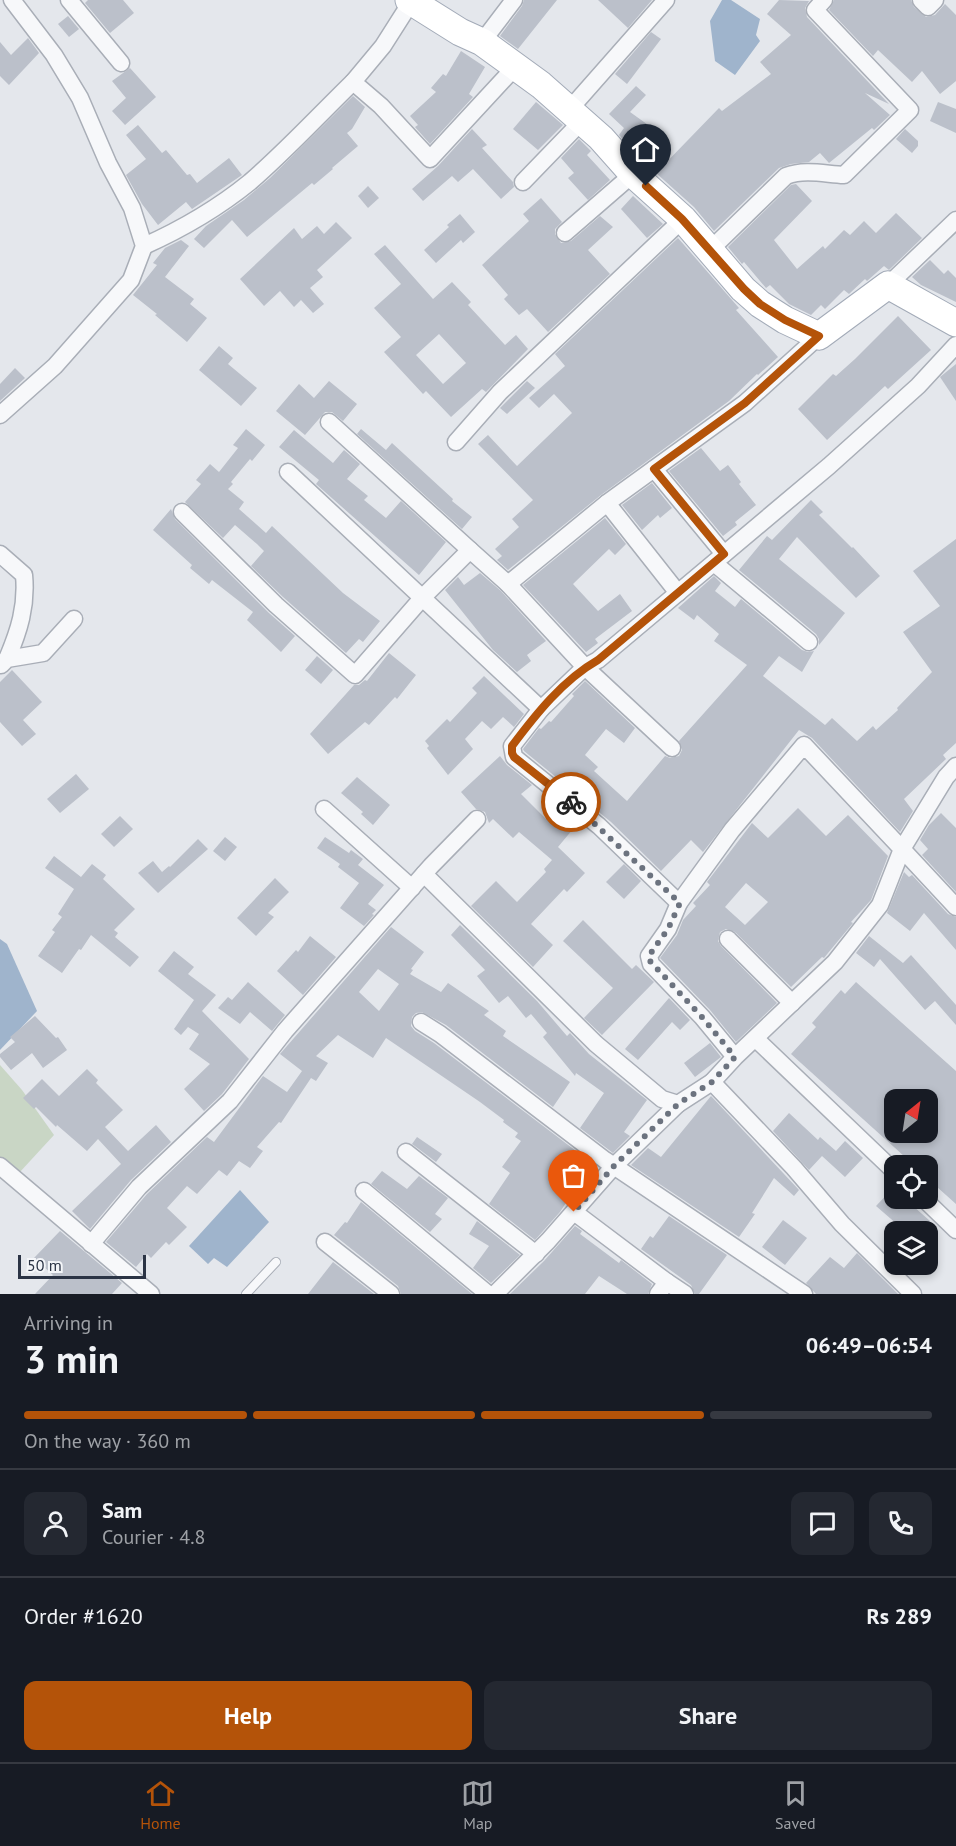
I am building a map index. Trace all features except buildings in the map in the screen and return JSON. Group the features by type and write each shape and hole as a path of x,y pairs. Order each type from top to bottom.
{"main road":[{"path":"410,1 460,32 482,42 516,66 575,115 601,138 633,174 682,219 744,289 760,304 785,320 819,336 888,285 956,323"}],"street":[{"path":"0,415 55,366 131,280 144,246 132,208 108,163 80,98 54,55 12,0"},
{"path":"69,0 121,63"},
{"path":"482,42 514,0"},
{"path":"523,182 666,0"},
{"path":"710,250 786,176 794,173 814,172 844,175 910,110 815,10 824,0"},
{"path":"921,0 928,7 935,0"},
{"path":"144,246 177,231 250,182 353,82 383,46 410,1"},
{"path":"353,82 381,106 430,159 516,66"},
{"path":"565,233 633,174"},
{"path":"456,442 500,392 682,219"},
{"path":"888,285 956,220"},
{"path":"507,584 607,503 745,403 819,336"},
{"path":"680,903 591,820 514,757 512,746 541,709 585,667 598,660 838,458 918,386 956,345"},
{"path":"329,422 507,584 585,667 672,748"},
{"path":"654,469 719,558 809,642"},
{"path":"288,472 541,709"},
{"path":"607,503 678,593"},
{"path":"182,512 276,605 355,675 423,597 470,550"},
{"path":"0,554 24,575 26,596 16,637 3,663"},
{"path":"3,663 44,652 74,619"},
{"path":"735,1057 702,1017 649,960 652,951 668,929 680,903 732,830 804,745 956,907"},
{"path":"495,1294 536,1254 614,1166 678,1104 712,1082 735,1057 835,962 880,905 902,849 946,777 956,766"},
{"path":"324,809 412,888"},
{"path":"91,1244 139,1187 230,1101 285,1031 424,874 477,819"},
{"path":"424,874 596,1044 662,1099 678,1104"},
{"path":"728,939 792,1003"},
{"path":"421,1022 614,1166 804,1294"},
{"path":"756,1039 884,1161"},
{"path":"712,1082 794,1168 842,1224 913,1294"},
{"path":"406,1152 536,1254"},
{"path":"0,1166 151,1294"},
{"path":"364,1191 488,1294"},
{"path":"934,1209 956,1230"},
{"path":"574,1212 663,1288 685,1294"},
{"path":"325,1242 391,1294"}],"lane":[{"path":"246,1294 276,1262"}],"green space":[{"path":"0,1065 22,1090 54,1135 19,1173 0,1163"}],"water":[{"path":"722,0 731,0 760,19 756,35 760,41 735,75 715,61 710,21"},
{"path":"0,939 7,944 37,1011 0,1050"},
{"path":"240,1190 269,1222 227,1267 214,1258 208,1264 189,1246"}],"way so far":[{"path":"571,802 680,903 668,929 649,956 649,960 702,1017 735,1057 712,1082 678,1104 614,1166 574,1212"}],"route":[{"path":"571,802 514,757 512,746 541,709 585,667 598,660 724,554 654,469 745,403 819,336 785,320 760,304 682,219 646,186"}]}
